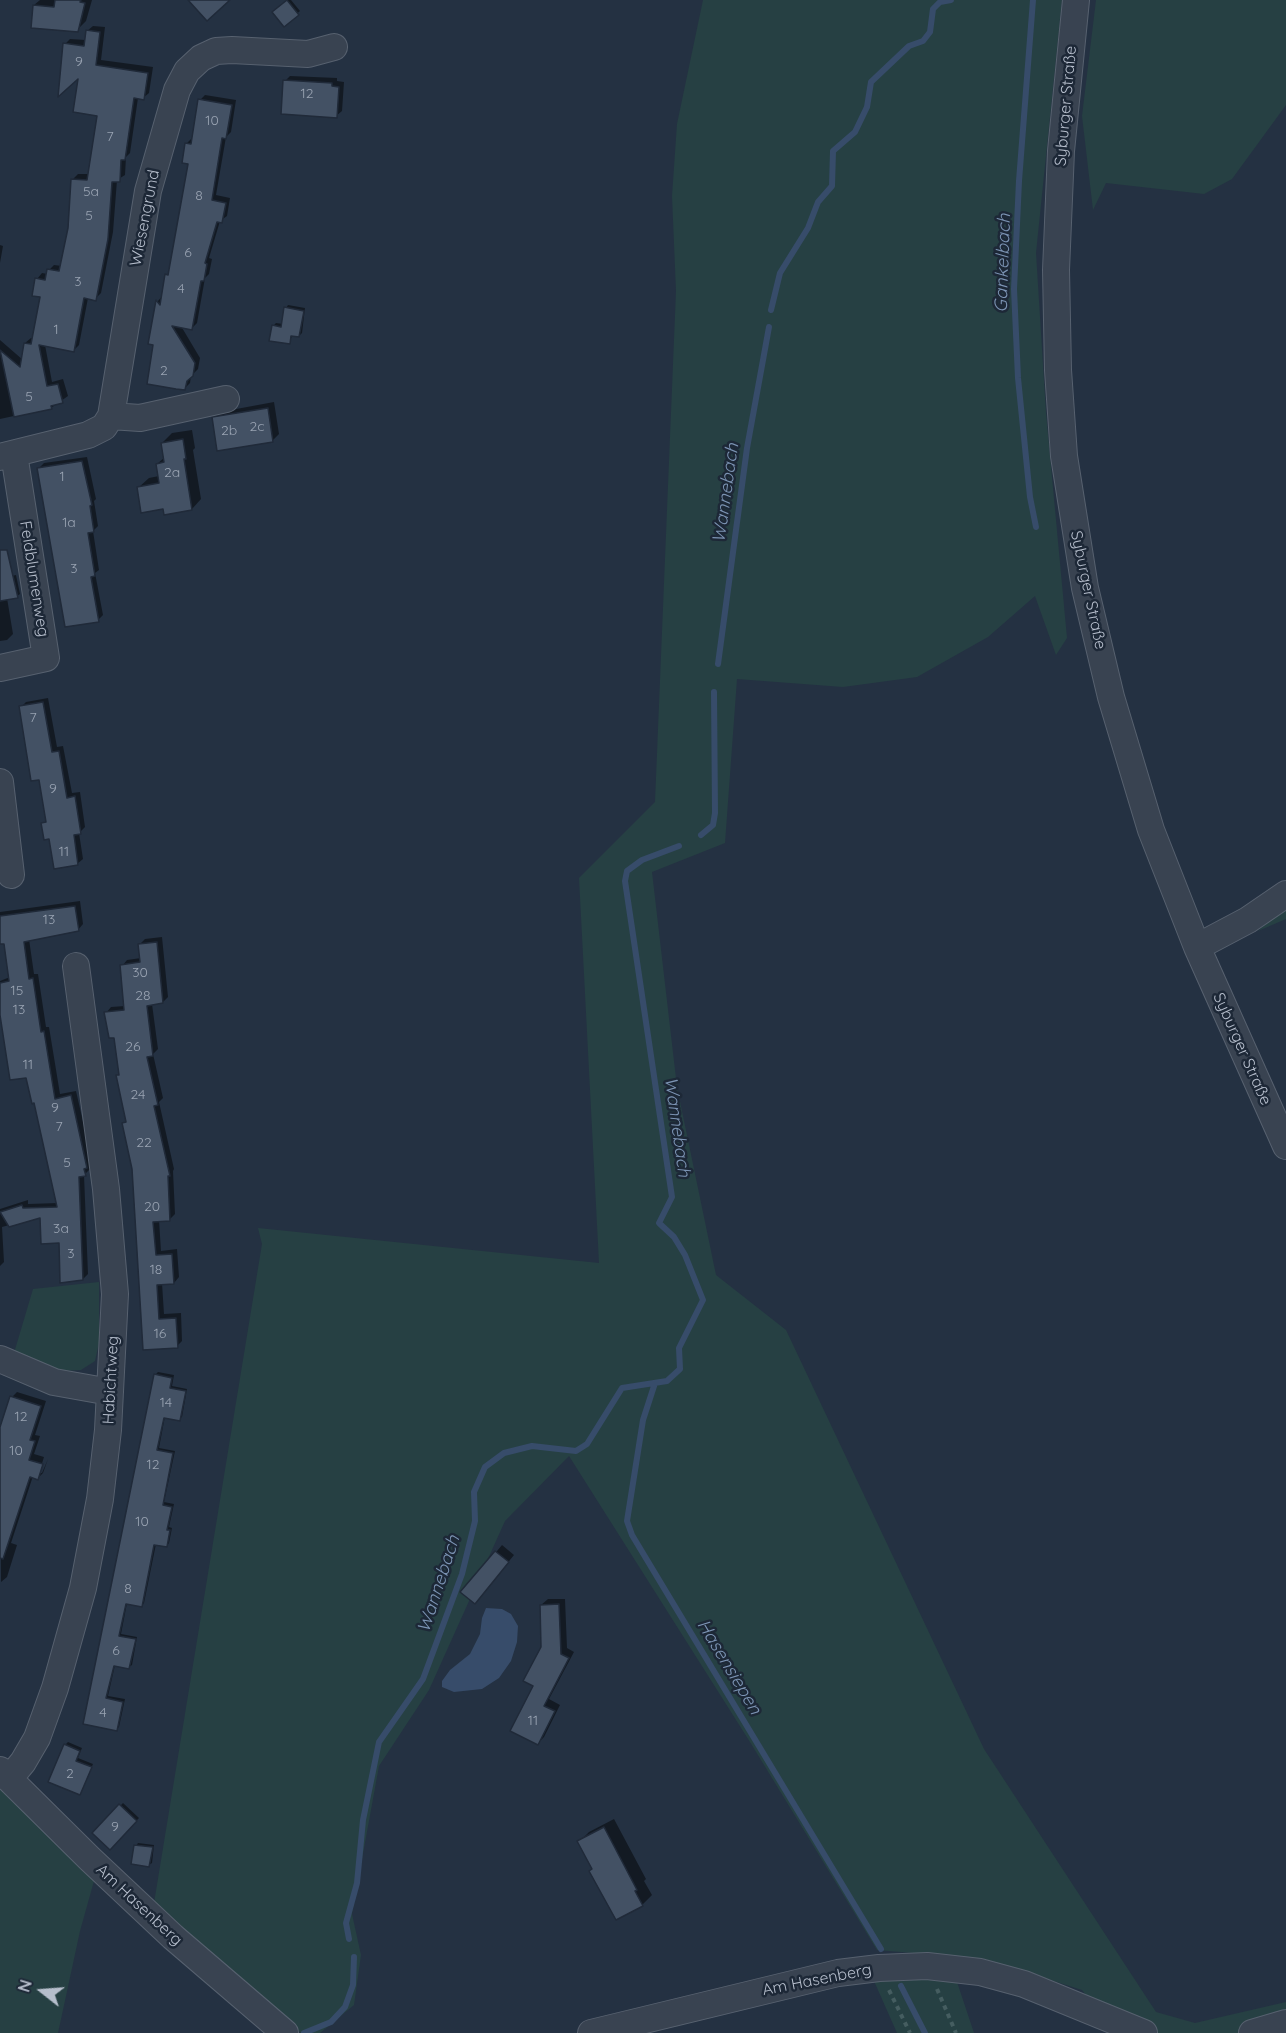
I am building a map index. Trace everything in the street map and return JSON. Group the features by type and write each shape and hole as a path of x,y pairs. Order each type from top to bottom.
{"street":[{"name":"Syburger Straße","path":"1076,0 1061,151 1057,236 1058,370 1064,456 1085,588 1111,697 1151,830 1197,947 1286,1146"},
{"name":"Wiesengrund","path":"111,416 148,191 177,90 187,71 201,58 216,51 308,54 334,47"},
{"path":"7,455 88,435 104,427 111,416 140,417 226,399"},
{"name":"Feldblumenweg","path":"0,668 46,658 7,455"},
{"path":"0,782 11,875"},
{"path":"1197,947 1248,920 1286,894"},
{"name":"Habichtweg","path":"4,1774 23,1762 37,1738 55,1688 83,1588 100,1499 108,1430 115,1294 106,1189 76,966"},
{"path":"0,1359 54,1382 110,1392"},
{"name":"Am Hasenberg","path":"4,1774 157,1921 285,2033"},
{"name":"Am Hasenberg","path":"591,2033 816,1977 879,1968 927,1966 980,1972 1024,1984 1144,2033"},
{"path":"1252,2033 1286,2024"}],"path":[{"path":"927,1966 956,2033"},
{"path":"879,1968 910,2033"}],"green space":[{"path":"703,0 1062,0 1036,253 1046,413 1067,638 1056,655 1035,596 988,637 917,677 843,687 737,679 725,843 652,872 677,1087 716,1275 786,1330 984,1749 1156,2012 1195,2023 1286,2002 1286,2033 1114,2033 1082,1990 984,1959 877,1950 750,1742 569,1456 505,1521 429,1690 379,1766 352,1914 361,1955 354,2005 320,2033 301,2033 161,1912 116,1901 94,1881 80,1931 58,2033 0,2033 0,1787 154,1903 262,1244 258,1228 599,1263 579,878 655,802 676,291 672,196 677,124"},
{"path":"1096,0 1286,0 1286,105 1232,179 1204,194 1106,183 1093,210 1082,116"},
{"path":"1286,906 1286,919 1258,931"},
{"path":"99,1282 99,1343 95,1361 81,1370 62,1371 14,1353 33,1289"},
{"path":"956,1979 974,2033 897,2033 874,1981"}],"water":[{"path":"486,1608 502,1609 511,1614 518,1626 517,1642 511,1661 499,1678 482,1689 454,1692 442,1687 442,1681 450,1670 470,1654 480,1634"}],"building":[{"path":"55,0 81,0 80,2 85,3 78,32 31,28 33,5 54,7"},
{"path":"188,0 230,0 207,21"},
{"path":"287,0 299,15 284,27 272,12"},
{"path":"86,30 100,32 96,65 148,73 144,100 134,98 125,160 121,160 120,182 112,182 108,239 96,301 84,298 74,352 39,345 47,386 58,384 63,403 51,406 52,409 14,417 0,350 20,367 24,343 31,344 40,297 32,296 35,278 45,280 47,269 59,271 68,228 71,179 87,180 97,116 73,112 78,79 58,97 63,43 84,46"},
{"path":"283,80 332,83 332,86 339,87 337,118 281,114"},
{"path":"198,99 232,105 226,139 222,138 212,200 226,203 222,223 217,222 205,263 207,264 204,281 201,281 192,330 172,326 195,363 193,376 187,381 185,390 147,384 153,345 148,344 156,300 160,305 165,274 168,275 188,164 182,163 185,143 191,144"},
{"path":"284,307 304,311 299,337 291,336 290,344 269,341 272,325 281,327"},
{"path":"268,408 273,442 217,451 212,417"},
{"path":"183,439 192,510 164,515 163,509 141,513 137,487 159,483 156,464 164,462 161,443"},
{"path":"82,461 92,505 90,506 94,532 88,533 95,576 91,577 99,622 65,627 37,468"},
{"path":"0,550 7,550 18,598 0,601"},
{"path":"43,702 52,752 59,751 67,798 75,796 81,834 74,835 78,865 54,869 49,839 44,840 41,823 46,822 39,780 31,781 19,706"},
{"path":"75,906 79,931 24,942 29,979 33,978 41,1032 44,1031 55,1099 71,1095 87,1168 84,1169 86,1176 79,1177 83,1280 60,1283 59,1243 41,1244 40,1218 9,1227 0,1212 22,1205 23,1208 57,1207 34,1103 32,1104 26,1078 10,1080 0,1015 0,983 9,981 4,944 0,944 0,916"},
{"path":"157,942 163,1003 147,1006 153,1056 147,1057 158,1105 154,1106 170,1176 168,1176 170,1221 153,1222 156,1255 172,1254 174,1284 157,1285 159,1319 176,1318 178,1348 143,1350 132,1169 122,1123 126,1122 116,1075 119,1075 114,1038 109,1038 104,1012 124,1010 120,965 140,962 138,944"},
{"path":"154,1374 172,1378 170,1388 186,1391 180,1421 164,1418 157,1450 173,1453 163,1505 172,1507 167,1530 170,1530 167,1547 154,1545 142,1607 126,1604 119,1636 136,1639 129,1669 114,1666 106,1698 123,1702 117,1731 83,1724"},
{"path":"10,1396 41,1406 30,1440 35,1441 29,1460 43,1464 38,1480 30,1477 3,1559 0,1558 0,1427"},
{"path":"495,1551 509,1562 475,1604 460,1592"},
{"path":"559,1604 561,1654 569,1658 544,1706 555,1711 538,1745 510,1731 533,1686 523,1681 541,1647 540,1605"},
{"path":"64,1744 80,1751 76,1761 92,1767 80,1795 48,1782"},
{"path":"119,1804 137,1821 110,1850 92,1833"},
{"path":"604,1827 643,1906 616,1920 589,1871 592,1869 577,1841"},
{"path":"134,1845 153,1847 149,1867 131,1864"}],"waterway":[{"name":"Wannebach","path":"771,310 780,273 808,228 818,202 832,186 833,151 855,132 867,107 871,82 909,46 923,41 930,32 933,9 940,2 951,0"},
{"name":"Gankelbach","path":"1033,0 1019,181 1014,289 1018,378 1030,497 1036,527"},
{"name":"Wannebach","path":"718,664 747,448 769,327"},
{"name":"Wannebach","path":"701,835 713,825 715,813 714,692"},
{"name":"Wannebach","path":"349,1939 346,1923 357,1883 363,1820 379,1742 423,1679 462,1574 475,1521 474,1492 485,1467 504,1453 532,1446 576,1451 587,1444 622,1388 667,1381 680,1369 679,1348 703,1300 685,1255 674,1237 659,1223 672,1197 625,881 627,871 642,860 679,846"},
{"name":"Hasensiepen","path":"655,1383 643,1420 627,1521 632,1535 881,1949"},
{"name":"Wannebach","path":"304,2033 331,2022 345,2007 353,1985 354,1957"},
{"name":"Hasensiepen","path":"901,1986 925,2033"}]}
